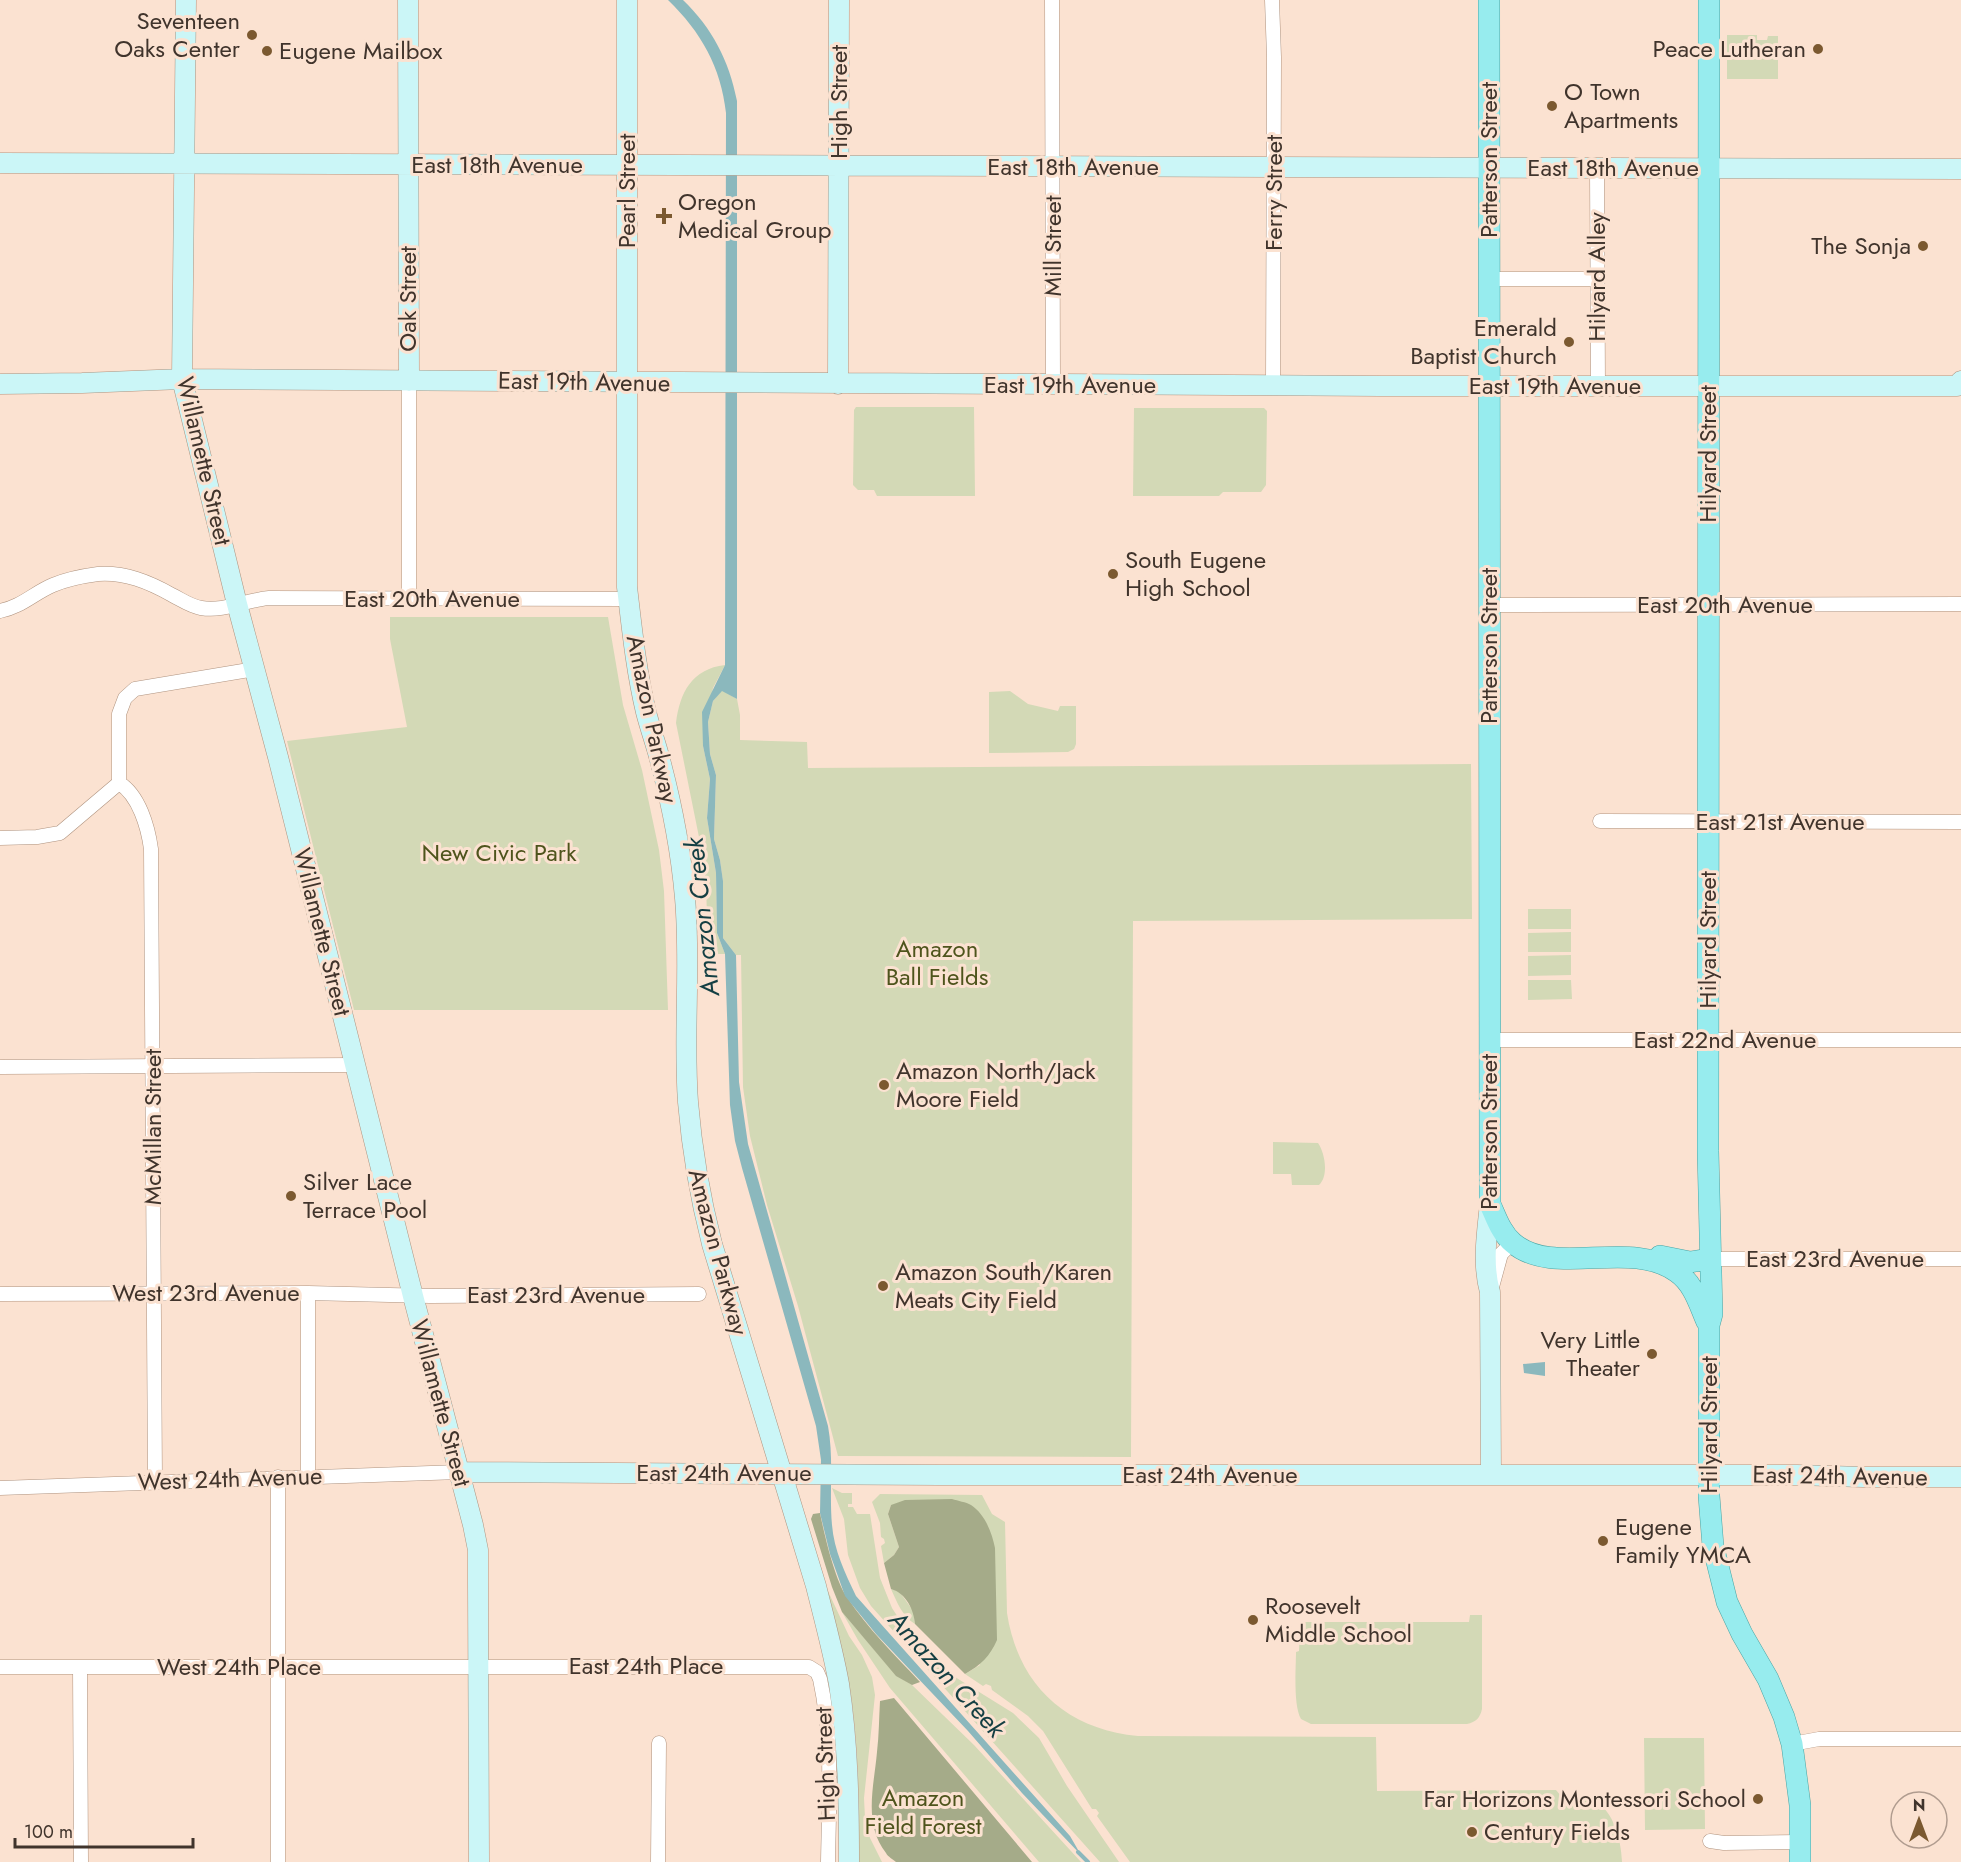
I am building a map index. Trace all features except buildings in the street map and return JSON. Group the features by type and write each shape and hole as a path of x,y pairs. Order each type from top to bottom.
{"main road":[{"name":"Willamette Street","path":"186,0 183,379 237,604 478,1550 479,1862"},
{"name":"Oak Street","path":"408,0 408,381"},
{"name":"Pearl Street","path":"627,0 627,382"},
{"name":"High Street","path":"838,384 839,0"},
{"name":"Patterson Street","path":"1489,0 1490,1204 1486,1279 1490,1292 1491,1475"},
{"name":"Hilyard Street","path":"1709,0 1708,1040 1709,1259 1712,1314 1708,1325 1708,1474 1713,1546 1727,1602 1742,1634 1763,1669 1784,1718 1792,1744 1800,1795 1800,1852"},
{"name":"East 18th Avenue","path":"0,163 1961,169"},
{"name":"East 19th Avenue","path":"0,384 183,379 732,384 1960,386"},
{"name":"Amazon Parkway","path":"627,382 626,541 632,641 641,687 673,813 680,856 687,933 688,1100 693,1155 712,1245 816,1586 838,1683 846,1740 849,1862"},
{"path":"1490,1204 1500,1227 1512,1242 1529,1253 1544,1257 1654,1255 1690,1262 1709,1259"},
{"path":"1635,1257 1666,1266 1677,1272 1695,1293 1708,1325"},
{"name":"East 24th Avenue","path":"459,1472 1708,1474 1961,1477"}],"street":[{"name":"Mill Street","path":"1052,0 1053,384"},
{"name":"Ferry Street","path":"1272,0 1273,386"},
{"name":"Hilyard Alley","path":"1597,168 1598,386"},
{"path":"1489,279 1598,279"},
{"name":"Oak Street","path":"408,381 409,598"},
{"name":"East 20th Avenue","path":"0,610 11,609 25,603 67,579 99,574 134,578 151,584 190,605 219,609 269,598 629,599"},
{"name":"East 20th Avenue","path":"1489,605 1961,604"},
{"path":"0,838 37,837 60,833 119,783 119,714 121,705 130,693 143,687 255,669"},
{"name":"McMillan Street","path":"119,783 126,787 141,813 148,829 151,849 155,1481"},
{"name":"East 21st Avenue","path":"1600,821 1961,822"},
{"name":"East 22nd Avenue","path":"1490,1040 1961,1040"},
{"path":"0,1067 356,1065"},
{"name":"Patterson Street","path":"1490,1292 1502,1254 1512,1242"},
{"name":"East 23rd Avenue","path":"1709,1259 1961,1258"},
{"path":"308,1293 308,1476"},
{"name":"West 23rd Avenue","path":"0,1294 308,1293 413,1296"},
{"name":"East 23rd Avenue","path":"413,1296 699,1294"},
{"name":"West 24th Avenue","path":"0,1488 459,1472"},
{"path":"278,1477 278,1862"},
{"name":"West 24th Place","path":"0,1667 479,1666"},
{"name":"East 24th Place","path":"479,1666 801,1666 813,1669"},
{"path":"80,1667 81,1862"},
{"name":"High Street","path":"813,1669 821,1683 829,1760 828,1862"},
{"path":"1792,1744 1819,1739 1961,1739"},
{"path":"658,1862 659,1743"},
{"path":"1710,1841 1800,1852"}],"green space":[{"path":"1727,35 1757,35 1757,40 1767,40 1768,36 1778,36 1778,79 1727,79"},
{"path":"856,407 974,407 975,496 877,496 874,490 858,490 853,485 854,410"},
{"path":"1134,408 1264,408 1267,411 1266,485 1261,492 1223,492 1219,496 1133,496"},
{"name":"New Civic Park","path":"390,617 608,617 623,705 642,770 659,850 664,891 668,1010 354,1010 287,741 407,727 390,639"},
{"path":"725,665 713,688 703,746 710,779 707,818 716,873 717,933 725,954 708,954 706,882 676,723 681,701 690,684 704,671"},
{"name":"Amazon Ball Fields","path":"722,690 737,699 740,715 740,740 807,742 808,768 1471,764 1472,919 1133,921 1131,1457 838,1456 798,1306 767,1205 750,1136 743,1087 741,955 736,955 723,938 723,881 714,839 716,775 710,754 708,722 713,701"},
{"path":"1010,691 1028,704 1058,711 1060,706 1076,706 1074,749 1068,752 989,753 989,692"},
{"path":"1528,909 1571,909 1571,929 1528,929"},
{"path":"1571,932 1571,952 1528,952 1528,933"},
{"path":"1571,955 1571,975 1528,976 1528,956"},
{"path":"1528,980 1571,980 1572,999 1528,1000"},
{"path":"1273,1142 1318,1143 1325,1164 1324,1176 1319,1185 1292,1185 1291,1174 1273,1174"},
{"path":"832,1488 842,1493 852,1493 852,1504 848,1504 848,1507 853,1507 857,1514 870,1514 880,1578 892,1608 907,1631 955,1677 1013,1713 1039,1738 1067,1786 1119,1862 1100,1862 871,1606 860,1588 848,1555 844,1519"},
{"path":"880,1494 982,1495 992,1514 1005,1522 1007,1613 1013,1639 1022,1662 1034,1682 1050,1699 1068,1713 1089,1724 1112,1732 1138,1736 1376,1737 1377,1791 1556,1790 1561,1796 1585,1797 1595,1801 1609,1814 1620,1843 1622,1862 1130,1862 1097,1816 1099,1813 1096,1809 1092,1809 1043,1731 1028,1716 992,1690 991,1686 986,1684 983,1686 965,1674 980,1665 891,1505 888,1514 899,1547 894,1555 884,1563 881,1546 885,1543 881,1537 880,1523 872,1502"},
{"path":"952,1499 969,1504 980,1513 990,1530 995,1548 997,1640 984,1660 965,1674 915,1624 913,1613 905,1598 891,1589 884,1563 894,1555 899,1547 888,1514 891,1505 905,1500"},
{"path":"820,1513 830,1556 843,1590 872,1630 920,1682 912,1685 896,1676 842,1612 811,1519 813,1514"},
{"path":"826,1587 849,1636 862,1655 872,1677 875,1695 864,1798 865,1818 870,1838 882,1862 859,1862 854,1720 847,1673"},
{"path":"891,1589 899,1591 914,1612 915,1624 903,1613"},
{"path":"842,1612 896,1675 912,1685 974,1745 1081,1862 1039,1862 890,1688"},
{"path":"1470,1615 1482,1615 1482,1709 1475,1721 1467,1724 1311,1724 1301,1719 1298,1713 1296,1686 1296,1652 1299,1651 1300,1622 1469,1622"},
{"name":"Amazon Field Forest","path":"894,1698 1032,1862 896,1862 887,1854 874,1830 872,1791 880,1701"},
{"path":"1644,1738 1704,1738 1705,1829 1645,1830"}],"water":[{"path":"668,0 683,0 711,33 724,58 737,101 737,699 722,691 713,701 708,722 710,754 716,775 714,839 723,881 723,938 736,955 739,1082 748,1144 828,1426 831,1451 831,1512 835,1543 856,1596 1070,1836 1081,1855 876,1634 845,1596 830,1554 820,1513 821,1460 816,1426 735,1141 730,1105 725,954 717,933 716,873 707,818 710,779 703,746 702,712 725,665 726,113 719,80 708,51 680,12"},
{"path":"1545,1362 1545,1376 1524,1373 1523,1364"}],"waterway":[{"name":"Amazon Creek","path":"1078,1852 1088,1862"}],"place":[{"name":"Seventeen Oaks Center","path":"252,35"},
{"name":"Peace Lutheran","path":"1818,49"},
{"name":"Eugene Mailbox","path":"267,51"},
{"name":"O Town Apartments","path":"1552,106"},
{"name":"Oregon Medical Group","path":"664,216"},
{"name":"The Sonja","path":"1923,246"},
{"name":"Emerald Baptist Church","path":"1569,342"},
{"name":"South Eugene High School","path":"1113,574"},
{"name":"Amazon North/Jack Moore Field","path":"884,1085"},
{"name":"Silver Lace Terrace Pool","path":"291,1196"},
{"name":"Amazon South/Karen Meats City Field","path":"883,1286"},
{"name":"Very Little Theater","path":"1652,1354"},
{"name":"Eugene Family YMCA","path":"1603,1541"},
{"name":"Roosevelt Middle School","path":"1253,1620"},
{"name":"Far Horizons Montessori School","path":"1758,1799"},
{"name":"Century Fields","path":"1472,1832"}]}
